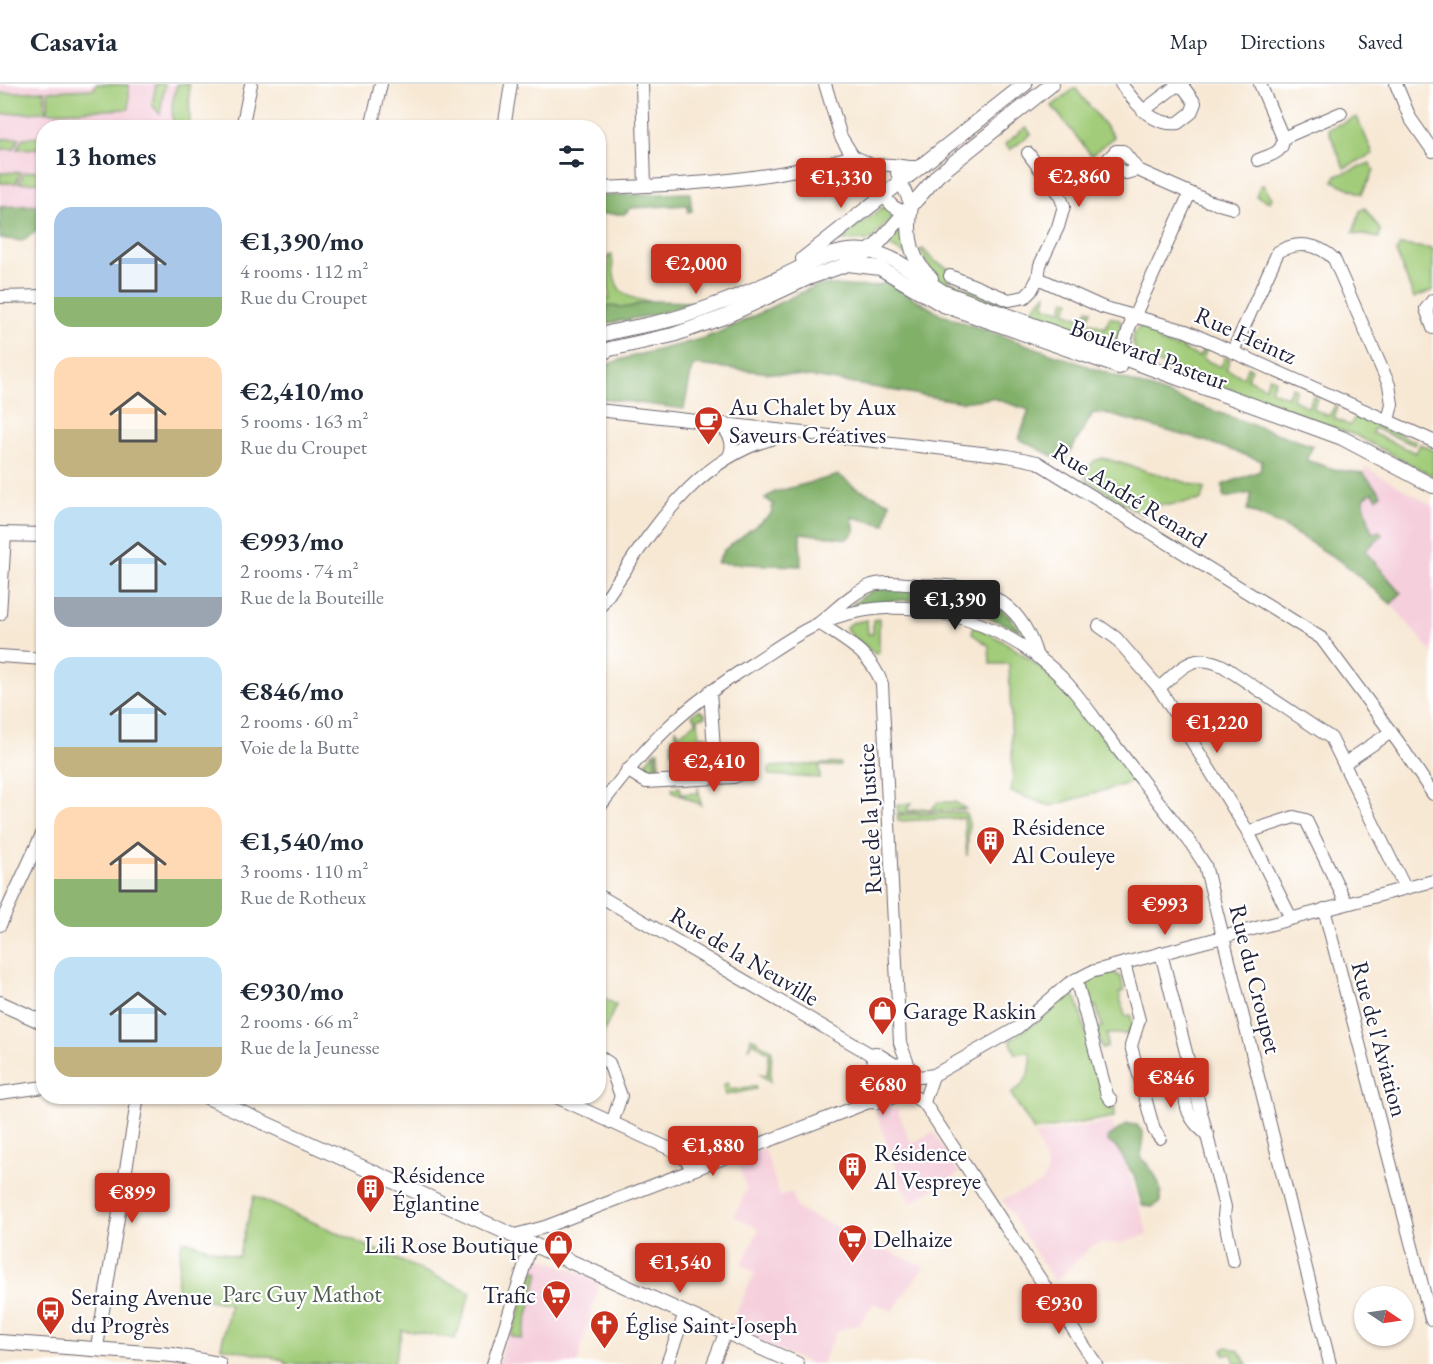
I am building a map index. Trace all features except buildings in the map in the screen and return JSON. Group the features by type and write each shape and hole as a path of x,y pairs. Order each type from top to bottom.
{"street":[{"path":"244,120 251,84"},
{"path":"373,120 381,84"},
{"path":"505,120 511,84"},
{"path":"642,84 645,186"},
{"path":"825,84 841,137 853,156 875,170 884,194 892,206 908,208"},
{"path":"778,279 783,271 903,182 920,166 1025,84"},
{"path":"606,351 673,335 724,317 808,278 848,264 870,251 938,175 1052,84"},
{"path":"1121,84 1143,111"},
{"path":"1258,160 1279,151 1283,144 1283,138 1260,84"},
{"path":"1396,84 1410,117 1433,151"},
{"path":"1283,138 1341,113"},
{"path":"950,276 1009,300 1024,297 1038,279 1040,265 1058,227 1064,206 1060,196 1028,153"},
{"path":"606,188 722,182 826,164 853,156"},
{"path":"875,170 883,163 920,166"},
{"path":"889,165 903,182 908,208"},
{"path":"872,203 877,189 875,170"},
{"path":"1138,170 1190,193 1233,208"},
{"path":"1120,358 1135,315 1190,193"},
{"name":"Boulevard Pasteur","path":"908,208 909,232 916,261 921,269 948,293"},
{"path":"1233,351 1278,252 1291,245 1309,245 1327,253 1334,259 1391,390 1392,404 1388,421"},
{"path":"606,334 683,316 778,279 819,258 843,252 870,251"},
{"name":"Boulevard Pasteur","path":"870,251 893,259 942,292 1342,438 1433,486"},
{"name":"Boulevard Pasteur","path":"848,264 880,268 943,305 1337,446 1371,461 1433,497"},
{"name":"Rue Heintz","path":"1038,279 1102,307 1186,330 1433,441"},
{"path":"0,297 36,296"},
{"path":"1433,300 1426,309 1433,328"},
{"name":"Rue André Renard","path":"606,411 1008,456 1037,462 1321,638 1391,732 1433,794"},
{"path":"717,423 730,436 732,446 729,456"},
{"path":"606,599 669,508 686,489 729,456 757,443 801,434"},
{"path":"0,614 3,535 36,535"},
{"name":"Rue du Croupet","path":"606,798 627,770 670,723 710,690 819,624 849,599 873,585 959,585 993,596 1012,611 1025,628 1037,657"},
{"name":"Rue du Croupet","path":"819,624 873,611 931,610 984,625 1037,657 1073,692 1198,852 1210,878 1330,1364"},
{"name":"Rue de la Justice","path":"819,624 863,652 878,673 882,684 900,1044 908,1083"},
{"path":"1099,626 1116,639 1159,688 1248,832 1291,918"},
{"path":"0,656 36,658"},
{"path":"1159,688 1192,661 1202,659 1215,662 1326,734 1335,743 1405,888"},
{"path":"710,690 716,778"},
{"path":"1345,763 1391,732"},
{"path":"627,770 645,782 740,776 745,772 745,759"},
{"path":"1248,832 1294,817 1306,820 1346,903"},
{"path":"0,925 36,847"},
{"path":"493,1364 531,1245 530,1235 869,1102 876,1103 920,1077 931,1078 1017,1028 1076,979 1124,963 1433,880"},
{"name":"Rue de la Neuville","path":"606,900 894,1064 908,1083 888,1090 876,1055"},
{"name":"Rue de l'Aviation","path":"1324,909 1431,1319"},
{"path":"1161,953 1226,1207 1224,1216 1233,1261"},
{"path":"1124,963 1139,1020 1131,1046 1154,1130 1160,1138"},
{"path":"1076,979 1107,1095 1111,1100"},
{"path":"0,1003 36,1019"},
{"path":"876,1055 891,1054 900,1044"},
{"name":"Rue de la Justice","path":"894,1064 900,1044"},
{"path":"606,1061 609,1063 621,1096 612,1123"},
{"path":"869,1102 888,1067 894,1064"},
{"path":"925,1101 931,1078"},
{"path":"908,1083 912,1095 925,1101 1096,1364"},
{"path":"0,1093 36,1088"},
{"path":"97,1347 137,1104"},
{"path":"222,1104 797,1364"},
{"path":"571,1104 679,1153 689,1161 694,1169"},
{"path":"511,1236 541,1230"},
{"path":"541,1230 549,1253"},
{"path":"667,1364 685,1313"},
{"path":"713,1364 726,1332"},
{"path":"0,1342 173,1354 219,1364"}],"shaded area":[{"path":"0,84 188,84 189,120 36,120 36,217 0,217"},
{"path":"1365,467 1433,506 1433,653 1391,604 1401,593 1365,551 1373,533 1363,499 1378,490 1363,473"},
{"path":"889,1104 892,1110 897,1108 911,1144 933,1132 959,1173 911,1203 901,1184 875,1109"},
{"path":"1112,1122 1148,1234 1123,1243 1094,1244 1055,1282 1002,1200 1042,1183 1048,1169 1035,1135"},
{"path":"764,1148 780,1196 792,1192 797,1209 924,1267 892,1311 874,1303 860,1324 837,1331 821,1364 810,1364 729,1328 755,1272 741,1265 759,1229 734,1216 747,1189 736,1159"},
{"path":"541,1258 600,1280 577,1364 498,1364 528,1268 533,1261"}],"green space":[{"path":"96,84 129,85 129,109 48,112 48,91 94,89"},
{"path":"156,84 165,84 160,114 152,105"},
{"path":"177,84 189,84 190,120 173,120 172,104"},
{"path":"1075,88 1114,137 1091,155 1052,106"},
{"path":"45,91 45,112 0,114 0,93"},
{"path":"1357,117 1373,154 1344,168 1328,129"},
{"path":"1026,127 1031,134 1010,150 1005,144"},
{"path":"36,137 36,148 17,149 23,138"},
{"path":"19,138 14,149 0,149 0,139"},
{"path":"1370,163 1374,170 1362,194 1333,181 1336,176"},
{"path":"36,171 36,182 19,183 24,172"},
{"path":"21,172 16,183 0,183 0,173"},
{"path":"1263,185 1272,198 1270,202 1256,196 1260,186"},
{"path":"690,193 692,211 688,212 688,205 631,208 624,214 606,214 606,196"},
{"path":"36,205 36,232 22,241 0,238 0,207"},
{"path":"883,207 894,215 871,240 839,241"},
{"path":"1365,208 1380,230 1379,238 1353,233 1360,211"},
{"path":"903,226 908,256 887,245"},
{"path":"1400,245 1433,249 1433,290 1414,298 1396,252"},
{"path":"923,249 934,261 951,270 948,281 1029,313 1046,294 1044,306 1062,310 1065,299 1070,301 1065,312 1083,319 1088,309 1092,310 1087,321 1105,328 1110,317 1120,320 1122,335 1115,343 1105,344 959,292 933,274 920,250"},
{"path":"612,255 616,282 623,293 649,301 629,307 606,306 606,299 609,299 608,256"},
{"path":"887,282 940,314 1313,446 1306,460 1337,470 1363,473 1381,494 1377,498 1372,492 1363,499 1372,533 1380,531 1382,535 1365,551 1401,593 1391,604 1342,562 1285,527 1247,510 1252,493 1224,498 1222,485 1260,471 1262,461 1208,442 1107,414 1093,413 1064,462 1019,439 1029,410 992,398 962,402 819,378 696,365 692,368 684,409 606,399 606,365 709,336 814,287 878,285"},
{"path":"649,301 696,302 658,314 606,324 606,306 629,307"},
{"path":"1142,326 1162,331 1159,342 1177,348 1181,337 1186,339 1182,349 1199,357 1204,347 1207,349 1203,359 1221,367 1225,357 1230,359 1226,369 1243,377 1248,367 1252,369 1247,379 1265,387 1269,377 1275,379 1271,390 1287,397 1292,387 1296,389 1292,399 1308,407 1313,396 1317,398 1313,409 1329,416 1335,406 1338,407 1334,418 1350,426 1356,415 1416,442 1414,445 1374,428 1372,433 1416,453 1420,444 1433,450 1433,476 1357,436 1138,356 1132,341 1134,332"},
{"path":"1103,458 1205,488 1201,500 1169,505 1151,504 1142,515 1086,479 1085,473 1094,461"},
{"path":"839,475 856,488 890,503 885,525 852,517 855,532 847,539 800,533 801,566 717,563 724,550 771,514 773,504 765,498 775,492"},
{"path":"879,589 938,589 975,596 992,603 1021,631 973,611 941,603 904,600 852,605 869,592"},
{"path":"879,619 879,652 875,654 848,632 846,627 851,623 867,620 868,634 873,634 873,620"},
{"path":"973,626 1000,639 1023,654 1064,690 1134,777 1133,782 1051,806 1011,792 1013,778 1009,664 990,664 989,646 972,634"},
{"path":"699,710 705,714 705,717 698,718 699,736 706,736 708,766 707,768 657,774 656,751 659,751 660,769 707,766 706,749 695,749 694,745 675,734 676,729 680,734 697,721 692,715"},
{"path":"672,737 692,746 692,749 672,751"},
{"path":"654,752 655,774 648,774 643,767"},
{"path":"840,763 840,766 819,766 820,778 769,775 769,767"},
{"path":"698,786 701,805 672,791 673,788 680,787 681,794 698,793"},
{"path":"938,802 955,802 966,809 898,813 897,805 912,803 907,809 910,811 922,808 931,810"},
{"path":"965,812 969,823 967,856 964,818 898,821 897,815"},
{"path":"1113,972 1121,977 1124,991 1119,993 1125,1016 1131,1015 1133,1024 1128,1034 1107,1034 1107,1048 1102,1048 1096,1029 1102,1027 1096,1006 1091,1008 1085,985 1091,979"},
{"path":"1067,993 1071,993 1077,1000 1107,1109 1115,1107 1114,1117 1034,1131 1011,1094 1027,1078 1031,1055 1028,1052 1016,1054 1010,1040 1036,1022"},
{"path":"606,999 616,1005 606,1027"},
{"path":"751,1037 772,1051 770,1082 760,1074 767,1075 769,1053 753,1042 749,1049"},
{"path":"895,1070 901,1070 906,1078 904,1084 895,1086 890,1081 890,1075"},
{"path":"728,1083 730,1090 755,1086 756,1089 725,1095 723,1085"},
{"path":"1127,1124 1137,1125 1143,1133 1141,1158 1153,1172 1159,1184 1161,1202 1152,1207 1142,1205 1134,1176 1117,1148 1107,1141 1108,1137"},
{"name":"Parc Guy Mathot","path":"254,1196 471,1292 455,1339 402,1330 394,1364 285,1364 284,1360 221,1347 230,1304 176,1294 182,1240 238,1257"},
{"path":"534,1270 539,1272 522,1339 511,1336"},
{"path":"1227,1347 1239,1351 1247,1364 1235,1364 1232,1354 1225,1355 1222,1350"}],"place":[{"name":"Au Chalet by Aux Saveurs Créatives","path":"708,446"},
{"name":"Résidence Al Couleye","path":"991,866"},
{"name":"Garage Raskin","path":"882,1036"},
{"name":"Résidence Al Vespreye","path":"853,1192"},
{"name":"Résidence Églantine","path":"371,1214"},
{"name":"Delhaize","path":"852,1264"},
{"name":"Lili Rose Boutique","path":"559,1270"},
{"name":"Trafic","path":"557,1320"},
{"name":"Seraing Avenue du Progrès","path":"50,1336"},
{"name":"Église Saint-Joseph","path":"604,1350"}]}
